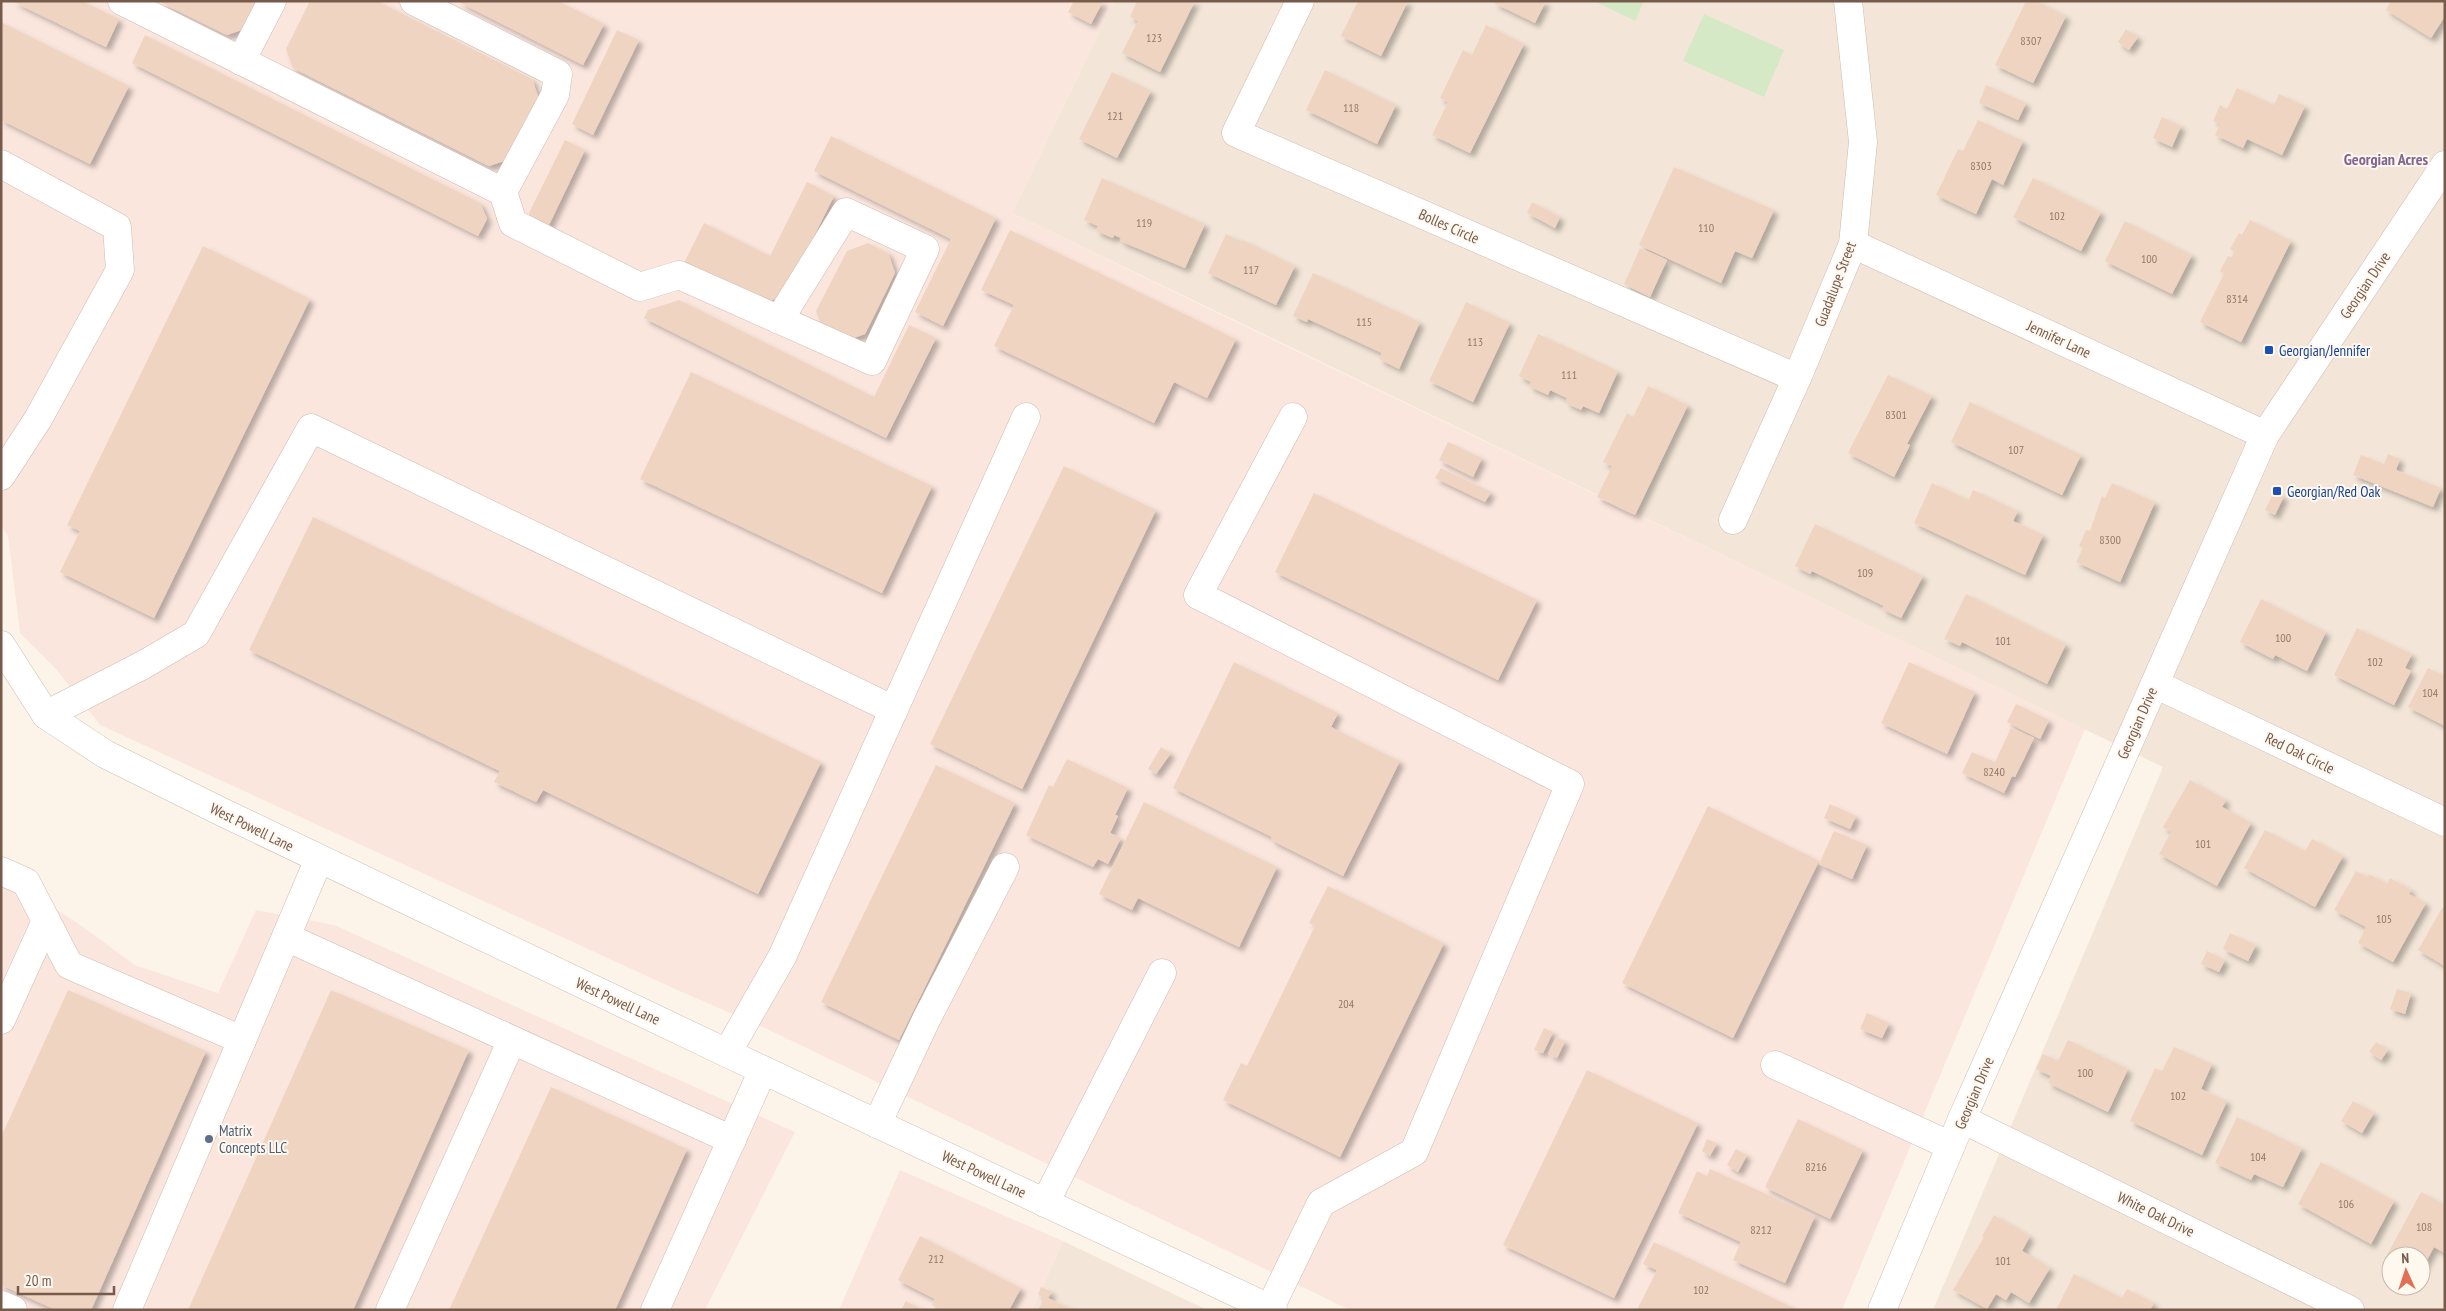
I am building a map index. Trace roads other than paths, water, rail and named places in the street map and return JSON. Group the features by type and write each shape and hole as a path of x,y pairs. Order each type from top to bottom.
{"street":[{"path":"122,1 502,192 514,223 640,287 679,274 779,320 872,361 925,249 846,212 779,320"},
{"path":"240,61 272,1"},
{"path":"414,1 558,74 555,95 502,192"},
{"name":"Bolles Circle","path":"1300,1 1236,133 1797,378"},
{"name":"Guadalupe Street","path":"1733,520 1797,378 1854,244 1863,142 1848,1"},
{"path":"1,164 117,227 120,270 38,419 1,476"},
{"name":"Georgian Drive","path":"1882,1310 1962,1119 2266,435 2441,177"},
{"name":"Jennifer Lane","path":"1854,244 2266,435"},
{"path":"727,1053 782,957 1026,417"},
{"path":"1271,1309 1321,1203 1414,1152 1570,784 1198,594 1293,417"},
{"path":"46,715 144,665 196,634 311,428 894,710"},
{"name":"West Powell Lane","path":"1,645 46,715 105,754 319,859 1045,1203 1232,1301 1271,1309"},
{"name":"Red Oak Circle","path":"2155,684 2445,822"},
{"path":"127,1310 319,859"},
{"path":"877,1124 926,1020 1005,867"},
{"path":"1,871 26,882 68,964 242,1040"},
{"path":"1,1020 46,921"},
{"path":"286,937 732,1140"},
{"path":"1045,1203 1162,973"},
{"path":"390,1310 512,1040"},
{"path":"1775,1065 1951,1146"},
{"path":"656,1310 763,1070"},
{"name":"White Oak Drive","path":"1962,1119 2350,1310"},
{"path":"1,1305 13,1310"}],"place":[{"name":"Georgian/Jennifer","path":"2269,350"},
{"name":"Georgian/Red Oak","path":"2277,491"},
{"name":"Matrix Concepts LLC","path":"209,1139"}],"district":[{"name":"Georgian Acres","path":"2386,159"}]}
